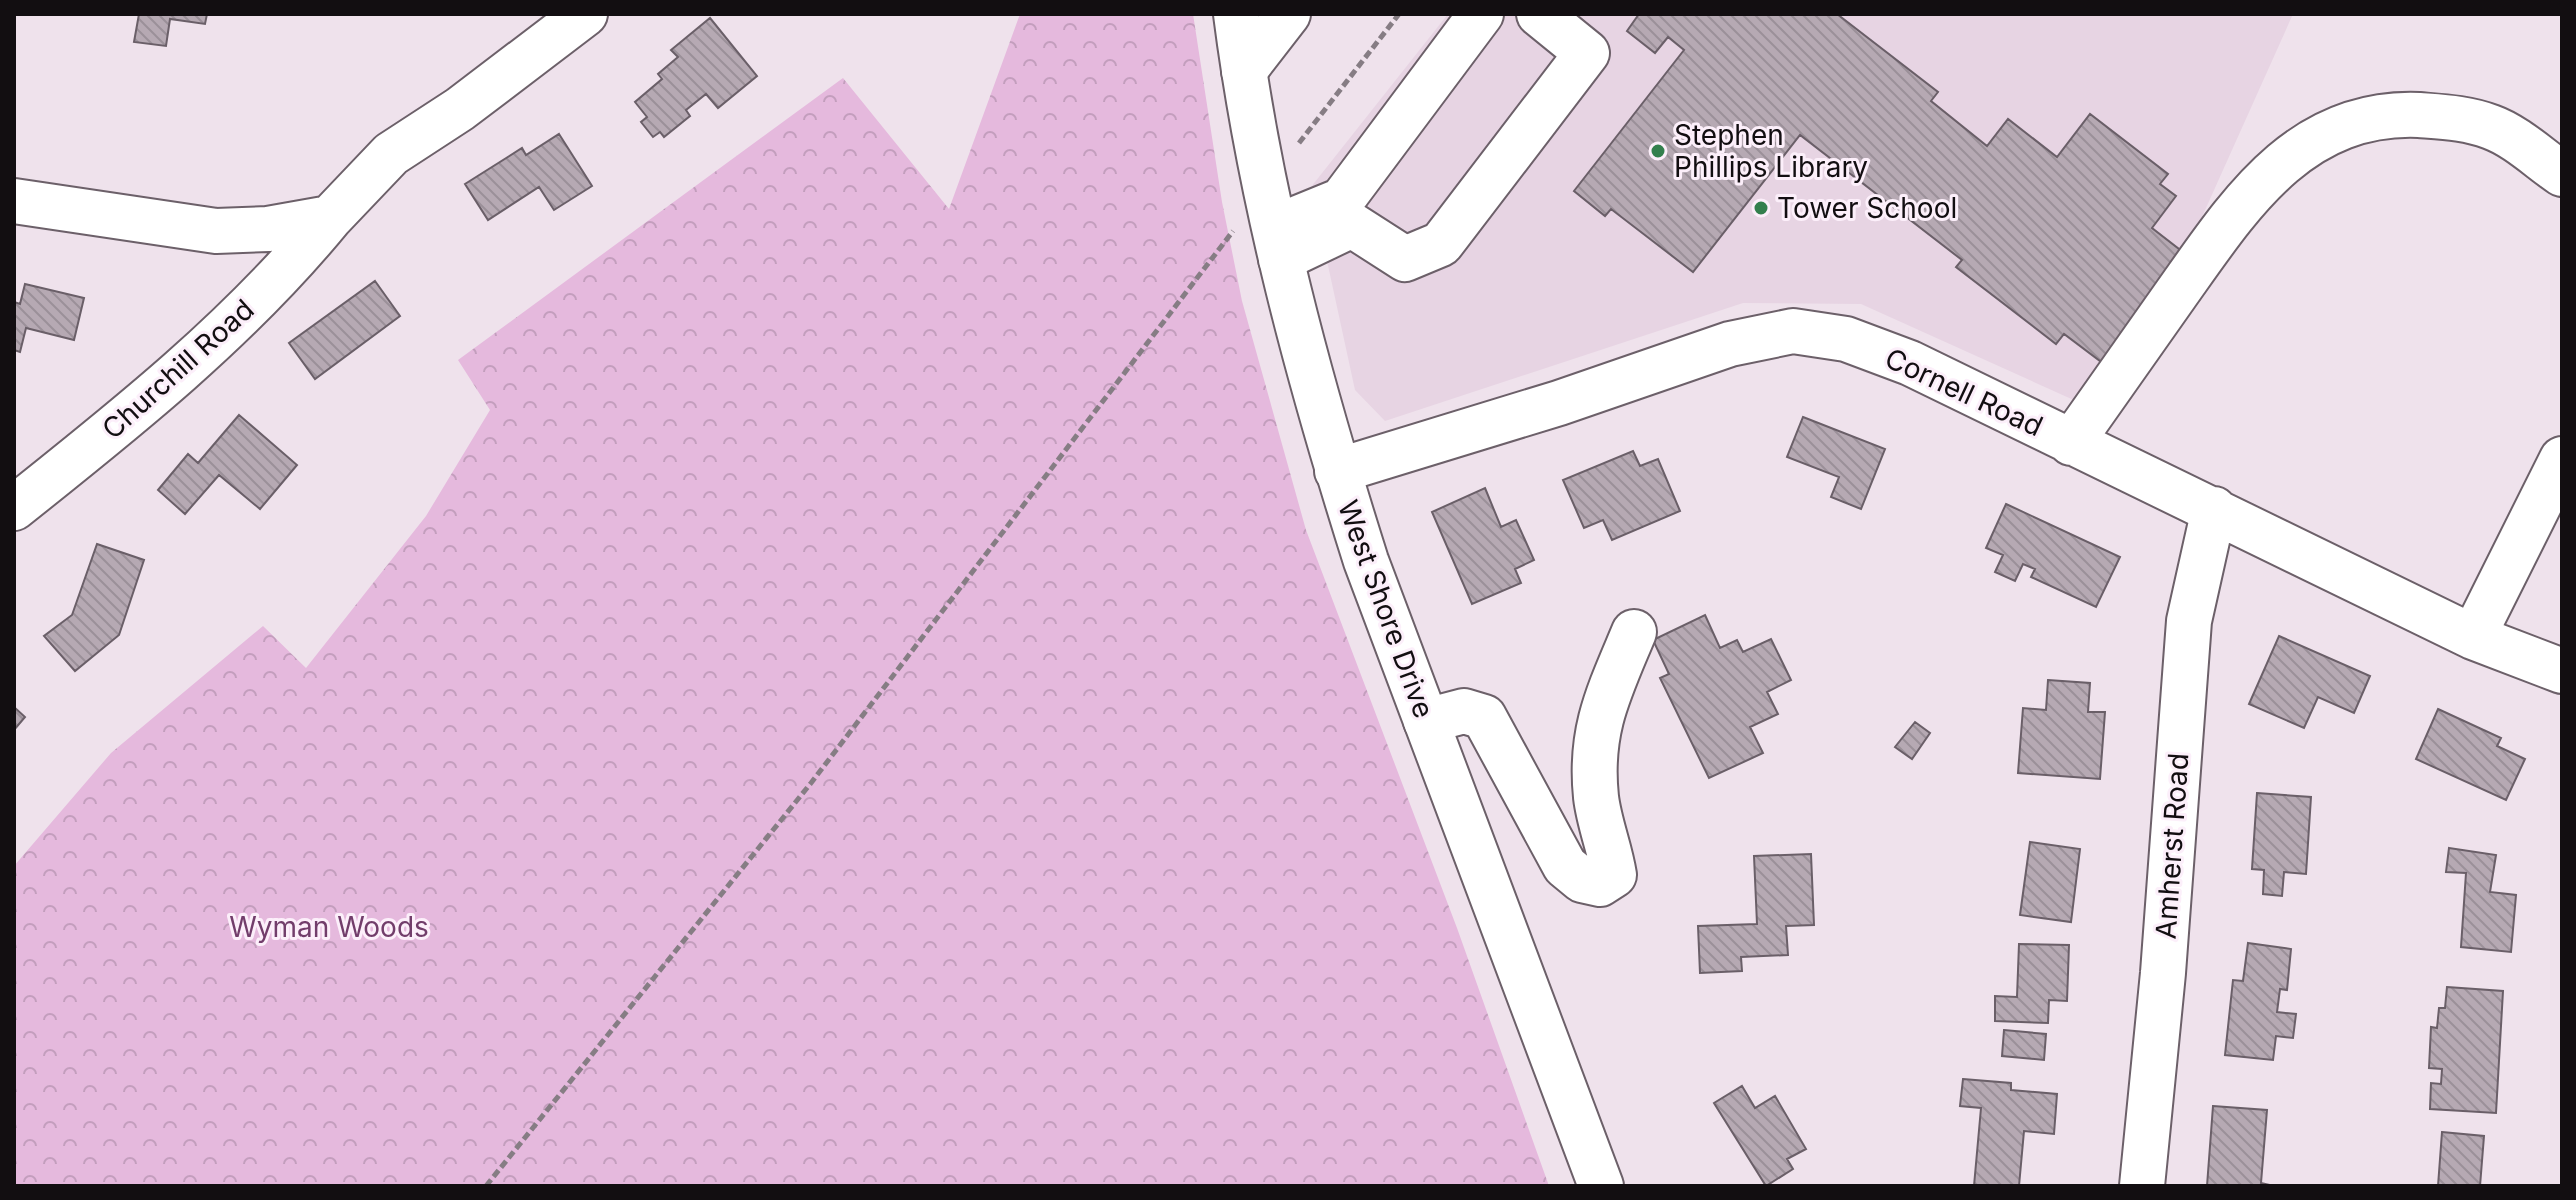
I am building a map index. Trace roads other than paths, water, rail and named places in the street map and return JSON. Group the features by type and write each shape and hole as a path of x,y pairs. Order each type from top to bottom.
{"street":[{"name":"Churchill Road","path":"14,508 130,416 295,261 330,218 391,154 460,109 585,14"},
{"name":"West Shore Drive","path":"1236,14 1274,224 1304,359 1337,471 1366,561 1601,1186"},
{"path":"1244,71 1288,14"},
{"path":"1274,224 1342,200 1481,14"},
{"path":"1274,224 1352,225 1405,259 1441,244 1587,53 1539,14"},
{"path":"2071,443 2221,227 2278,165 2317,140 2354,123 2386,114 2458,117 2494,128 2562,174"},
{"path":"14,201 216,231 268,229 330,218"},
{"name":"Cornell Road","path":"1337,471 1559,403 1730,344 1793,331 1846,339 1910,363 2473,637 2562,671"},
{"path":"2473,637 2562,459"},
{"name":"Amherst Road","path":"2142,1186 2163,973 2189,621 2214,509"},
{"path":"1426,721 1464,711 1484,717 1565,866 1582,880 1600,884 1614,875 1596,801 1593,748 1605,701 1634,632"}],"place":[{"name":"Stephen Phillips Library","path":"1658,151"},
{"name":"Tower School","path":"1761,208"}],"park label":[{"name":"Wyman Woods","path":"329,927"}]}
